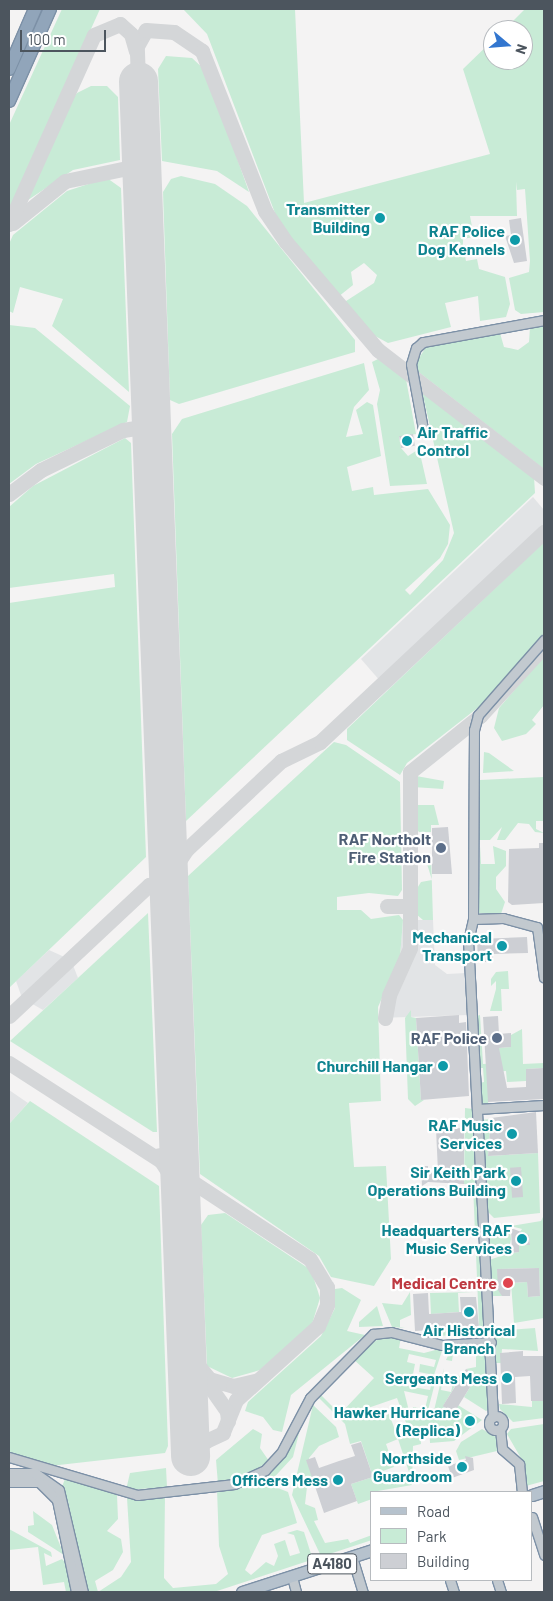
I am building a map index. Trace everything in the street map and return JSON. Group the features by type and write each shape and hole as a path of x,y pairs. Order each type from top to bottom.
{"highway":[{"path":"9,69 36,9"},
{"path":"9,101 50,9"}],"main road":[{"name":"A4180","path":"242,1592 370,1551"}],"street":[{"path":"423,429 411,364 416,348 423,342 544,320"},
{"path":"522,1491 519,1464 512,1456 500,1429 491,1427 494,1417 491,1342 468,941 473,919 476,719 544,640"},
{"path":"473,919 503,918 537,927 544,978"},
{"path":"477,1109 544,1105"},
{"path":"9,1457 137,1495 250,1479 281,1453 304,1405 374,1334 391,1332 442,1345 491,1342"},
{"path":"9,1473 35,1473 59,1490 83,1592"},
{"path":"9,1482 38,1482 57,1500 76,1592"},
{"path":"533,1520 544,1554"},
{"path":"352,1557 363,1592"},
{"path":"292,1577 296,1592"}],"shaded area":[{"path":"533,497 544,510 544,543 388,690 361,659"},
{"path":"403,920 433,920 435,965 447,974 466,973 468,1015 378,1018 384,991 400,957"},
{"path":"49,950 71,960 78,978 43,1010 22,998 16,981"},
{"path":"9,1090 28,1103 9,1124"}],"green space":[{"path":"62,9 100,9 9,210 9,125"},
{"path":"183,9 295,9 304,203 490,154 463,69 483,50 483,70 533,70 533,20 514,20 525,9 544,9 544,312 521,314 515,310 509,278 529,272 530,261 525,189 517,190 516,182 517,216 470,216 474,237 463,239 463,245 476,245 464,247 465,253 476,251 465,256 466,261 477,259 479,269 505,277 510,304 506,317 480,321 478,296 445,303 451,327 388,343 364,330 343,303 374,283 377,275 364,263 351,272 353,285 338,297 278,221 207,34"},
{"path":"166,56 192,58 206,71 249,192 217,171 162,161 158,69"},
{"path":"91,86 107,86 118,97 120,160 73,170 28,200 68,105 77,93"},
{"path":"181,176 215,184 247,206 355,340 355,352 179,404 170,400 163,192 171,179"},
{"path":"107,178 121,188 129,392 52,326 63,299 20,287 13,313 9,311 9,244 13,235 67,191"},
{"path":"9,325 35,328 130,406 127,422 36,464 9,484"},
{"path":"544,325 544,469 416,370 416,363 426,347 500,333 504,347 518,350 529,342 530,327"},
{"path":"378,359 406,379 416,434 399,437 401,448 408,456 419,449 427,484 390,486 377,404 380,390 372,362"},
{"path":"364,363 369,390 354,407 346,437 363,434 356,410 367,402 373,405 381,456 347,467 352,491 373,487 374,495 428,489 450,525 448,544 440,558 405,590 410,595 443,560 454,533 422,391 534,477 535,493 186,821 172,434 182,419"},
{"path":"125,438 131,443 146,857 9,988 9,603 115,587 114,574 9,588 9,507 33,486"},
{"path":"544,542 544,633 489,699 407,763 400,775 347,740 347,729"},
{"path":"544,656 544,705 532,720 536,724 526,734 502,741 494,728 499,708"},
{"path":"334,742 346,745 400,782 402,890 398,896 369,893 337,897 337,910 361,910 371,919 399,915 403,920 400,957 378,1007 381,1101 349,1103 354,1167 386,1166 391,1259 374,1286 331,1277 319,1256 200,1174 188,876"},
{"path":"484,752 489,753 514,771 483,773"},
{"path":"416,776 444,781 443,789 413,787"},
{"path":"544,777 544,821 536,821 536,829 544,833 535,832 529,824 518,823 505,840 497,840 502,827 490,840 477,840 480,780"},
{"path":"414,805 434,805 439,825 431,825 431,832 419,832 414,826"},
{"path":"481,846 481,864 495,864 493,846 506,851 506,866 496,877 496,889 505,902 501,914 477,913"},
{"path":"419,854 431,854 432,879 427,864 415,860"},
{"path":"432,880 433,920 423,920 416,914 416,890 421,882"},
{"path":"148,913 157,1132 153,1132 10,1041"},
{"path":"508,971 509,989 501,989 502,1011 490,1011 496,989 496,981 491,986 491,979 496,972"},
{"path":"411,1010 411,1017 416,1018 421,1100 424,1100 415,1106 408,1099 405,1018"},
{"path":"480,1015 483,1064 500,1063 499,1048 511,1047 511,1035 522,1029 523,1064 544,1063 544,1081 543,1068 526,1069 526,1081 507,1082 506,1071 490,1072 488,1105 481,1103 479,1083 484,1082 483,1068 478,1068 476,1016"},
{"path":"30,1101 159,1186 168,1446 165,1453 50,1466 9,1452 9,1124"},
{"path":"465,1108 473,1109 479,1234 475,1233 473,1184 464,1184"},
{"path":"491,1119 488,1156 538,1153 540,1213 494,1218 486,1210 481,1120"},
{"path":"225,1213 311,1270 320,1298 312,1324 260,1370 232,1378 207,1366 201,1225 208,1215"},
{"path":"543,1217 544,1318 514,1323 511,1283 527,1282 528,1297 540,1296 539,1268 497,1269 502,1296 493,1296 489,1260 507,1254 512,1247 512,1253 519,1252 519,1245 530,1245 529,1235 518,1235 522,1229 511,1226 541,1221"},
{"path":"498,1226 507,1230 511,1239 507,1248 498,1252 489,1248 485,1239 489,1230"},
{"path":"476,1254 481,1254 485,1334 437,1336 436,1329 479,1327"},
{"path":"342,1288 361,1300 347,1331 365,1335 291,1395 282,1432 273,1430 263,1417 245,1411 248,1402 321,1336 335,1308 335,1289"},
{"path":"410,1292 411,1315 400,1320 400,1327 405,1328 392,1327 382,1303 402,1305"},
{"path":"474,1292 458,1293 459,1312 431,1314 430,1293"},
{"path":"377,1306 383,1326 359,1327 359,1322"},
{"path":"535,1328 538,1351 502,1349 501,1363 495,1363 495,1331"},
{"path":"384,1335 401,1337 399,1348 424,1353 443,1348 434,1375 419,1372 420,1364 434,1367 436,1360 409,1354 407,1362 415,1364 412,1379 397,1376 396,1384 430,1390 432,1382 421,1378 435,1383 427,1414 415,1414 413,1407 425,1409 428,1396 404,1391 411,1419 432,1419 444,1368 441,1390 451,1392 455,1375 461,1376 443,1406 453,1412 458,1405 482,1420 454,1441 430,1443 429,1426 420,1427 421,1444 413,1446 412,1485 370,1491 370,1500 358,1504 351,1484 373,1477 361,1441 350,1444 345,1424 317,1396 319,1393 340,1414 374,1378 352,1358","holes":["397,1398 409,1431 397,1435 389,1414 372,1420 368,1408","398,1439 410,1475 384,1484 380,1472 394,1467 386,1444"]},
{"path":"483,1345 489,1354 492,1408 486,1411 464,1397 477,1376 466,1369 476,1367 476,1353 453,1354 452,1361 446,1360 452,1347"},
{"path":"532,1401 544,1401 544,1418 513,1422 500,1409 499,1404 532,1407"},
{"path":"313,1405 336,1427 339,1437 319,1446 309,1458 315,1484 307,1487 305,1504 315,1508 318,1520 314,1521 325,1543 348,1539 350,1543 370,1536 370,1541 214,1592 98,1592 121,1577 131,1562 127,1498 165,1496 164,1578 173,1588 216,1584 228,1574 219,1546 217,1489 248,1484 267,1474 279,1463 304,1413 293,1457 268,1484 288,1492 297,1523 262,1535 245,1570 251,1575 266,1562 274,1566 278,1556 274,1544 285,1540 290,1556 300,1553 294,1535 287,1533 297,1530 304,1532 312,1557 320,1554 292,1495"},
{"path":"544,1424 544,1481 526,1486 522,1460 507,1434 511,1429"},
{"path":"253,1429 262,1434 260,1448 269,1461 243,1478 218,1484 216,1460"},
{"path":"482,1429 496,1437 497,1451 459,1460 456,1451 461,1442"},
{"path":"166,1468 167,1487 126,1490 130,1473"},
{"path":"65,1479 117,1495 118,1519 107,1531 121,1539 123,1552 113,1570 95,1581 98,1592 86,1592 68,1501 61,1489"},
{"path":"33,1511 52,1525 64,1555 28,1532 28,1526 34,1525"},
{"path":"9,1529 51,1552 52,1557 44,1553 46,1566 62,1559 69,1567 73,1592 66,1592 64,1582 43,1585 38,1547 9,1550"}],"building":[{"name":"RAF Police Dog Kennels","path":"521,218 527,261 514,263 505,236 511,235 509,220"},
{"name":"Air Traffic Control","path":"413,434 415,446 401,448 399,436"},
{"name":"RAF Northolt Fire Station","path":"448,827 452,874 432,874 432,828"},
{"path":"539,843 544,843 544,903 512,905 508,902 509,849 539,848"},
{"name":"Mechanical Transport","path":"527,937 528,953 493,954 493,962 478,962 477,939"},
{"name":"Churchill Hangar","path":"459,1015 459,1023 466,1022 469,1096 421,1100 416,1018"},
{"path":"498,1016 499,1034 511,1033 511,1047 499,1048 507,1088 526,1087 526,1069 543,1068 544,1099 488,1102 483,1017"},
{"name":"RAF Music Services","path":"536,1112 538,1153 488,1156 491,1118"},
{"path":"464,1128 464,1184 428,1182 422,1186 421,1166 428,1166 428,1173 438,1172 436,1129"},
{"name":"Sir Keith Park Operations Building","path":"521,1167 523,1197 512,1198 510,1168"},
{"name":"Headquarters RAF Music Services","path":"511,1228 529,1235 530,1245 519,1245 519,1252 512,1253"},
{"name":"Medical Centre","path":"539,1268 540,1296 528,1297 527,1282 511,1283 510,1296 502,1296 498,1290 497,1269"},
{"name":"Air Historical Branch","path":"428,1293 429,1314 461,1312 460,1297 476,1297 479,1327 415,1331 413,1294"},
{"name":"Sergeants Mess","path":"523,1351 523,1356 544,1356 544,1401 531,1401 530,1376 515,1377 516,1403 502,1404 500,1353"},
{"path":"466,1369 477,1376 454,1413 443,1406"},
{"name":"Officers Mess","path":"361,1442 373,1477 351,1484 357,1501 324,1513 306,1460 315,1457 319,1468 355,1456 351,1445"},
{"name":"Northside Guardroom","path":"465,1456 473,1458 474,1470 452,1478 448,1466 466,1460"}],"taxiway":[{"path":"9,224 94,35 120,24 131,34 136,51"},
{"path":"138,81 137,46 146,30 174,32 202,51 265,211 286,242 378,350 544,478"},
{"path":"13,223 65,181 127,168 138,176 142,189"},
{"path":"9,494 41,470 123,430 142,427 152,442"},
{"path":"168,903 172,871 187,849 281,761 320,742 544,532"},
{"path":"385,1018 389,995 410,948 410,772 480,716 544,646"},
{"path":"157,877 164,866 165,848"},
{"path":"9,1016 149,885 161,882 168,893"},
{"path":"387,906 409,906"},
{"path":"9,1063 161,1161 176,1184 179,1211"},
{"path":"155,1156 170,1153 176,1131"},
{"path":"177,1160 185,1177 310,1259 327,1287 327,1305 318,1326 236,1400 223,1433 206,1441 189,1427"},
{"path":"184,1348 209,1379 233,1386 255,1381"},
{"path":"203,1377 227,1411 228,1421"}],"runway":[{"path":"138,81 190,1456"}],"place":[{"name":"Transmitter Building","path":"380,218"},
{"name":"RAF Police Dog Kennels","path":"515,240"},
{"name":"Air Traffic Control","path":"407,441"},
{"name":"RAF Northolt Fire Station","path":"441,848"},
{"name":"Mechanical Transport","path":"502,946"},
{"name":"RAF Police","path":"497,1038"},
{"name":"Churchill Hangar","path":"443,1066"},
{"name":"RAF Music Services","path":"512,1134"},
{"name":"Sir Keith Park Operations Building","path":"516,1181"},
{"name":"Headquarters RAF Music Services","path":"522,1239"},
{"name":"Medical Centre","path":"508,1283"},
{"name":"Air Historical Branch","path":"469,1312"},
{"name":"Sergeants Mess","path":"507,1378"},
{"name":"Hawker Hurricane (Replica)","path":"470,1421"},
{"name":"Northside Guardroom","path":"462,1467"},
{"name":"Officers Mess","path":"338,1480"}]}
